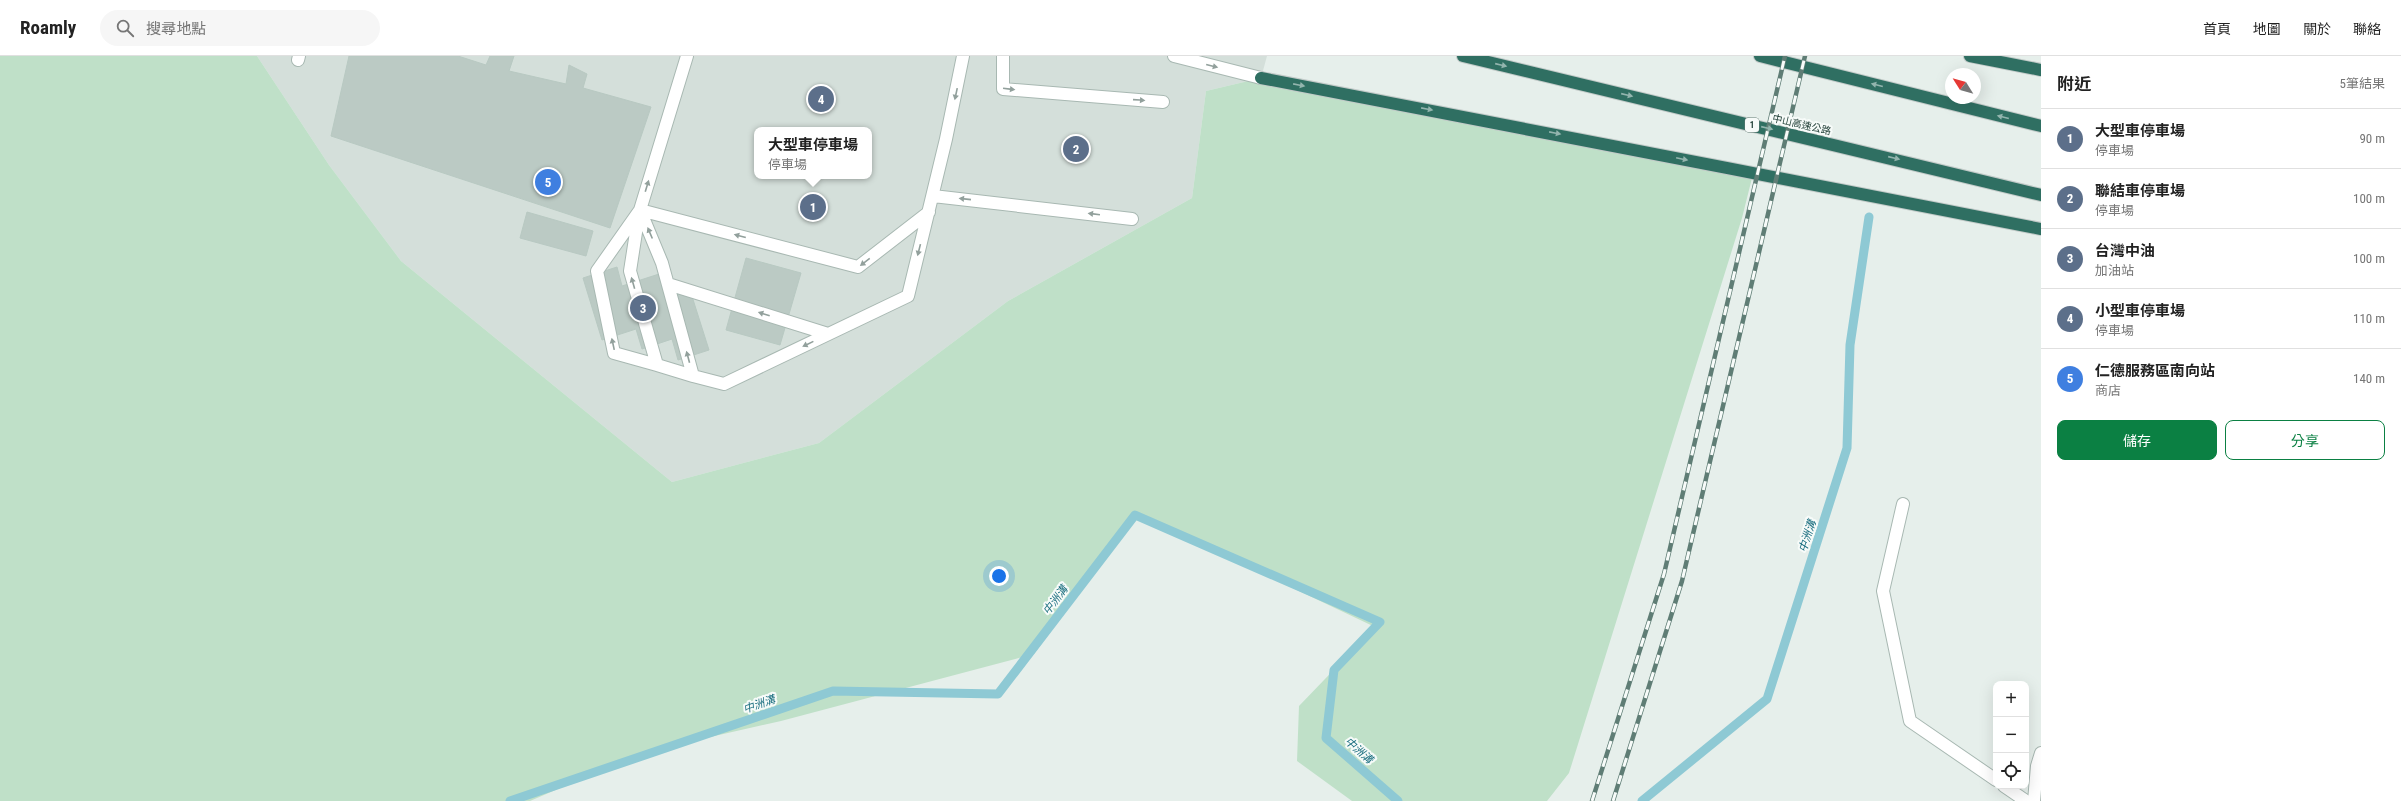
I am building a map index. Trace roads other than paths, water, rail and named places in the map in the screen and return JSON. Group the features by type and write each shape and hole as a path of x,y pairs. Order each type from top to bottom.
{"highway":[{"name":"中山高速公路","path":"1463,56 2041,195"},
{"path":"1760,56 2041,126"},
{"path":"1970,56 2041,70"},
{"path":"1261,78 1585,139 1753,174 2041,229"}],"street":[{"path":"657,365 630,271 640,210 687,56"},
{"path":"640,210 597,271 614,353 724,384 908,296 933,196 963,56"},
{"path":"1003,56 1003,88 1163,102"},
{"path":"1174,56 1261,78"},
{"path":"933,196 1132,219"},
{"path":"640,210 858,267 929,212"},
{"path":"640,210 662,263 693,376"},
{"path":"668,284 828,334"},
{"path":"1903,504 1883,591 1910,721 1993,778"},
{"path":"2034,801 2037,766 2041,753"},
{"path":"2008,789 2026,801"}],"waterway":[{"name":"中洲溝","path":"1642,801 1767,699 1847,448 1850,345 1869,217"},
{"name":"中洲溝","path":"510,801 833,691 998,694 1135,515 1380,622 1334,670 1326,738 1398,801"}],"railway":[{"path":"1592,801 1664,574 1785,56"},
{"path":"1613,801 1682,581 1805,56"}],"place":[{"name":"小型車停車場","path":"821,99"},
{"name":"聯結車停車場","path":"1076,149"},
{"name":"仁德服務區南向站","path":"548,182"},
{"name":"大型車停車場","path":"813,207"},
{"name":"台灣中油","path":"643,308"}]}
